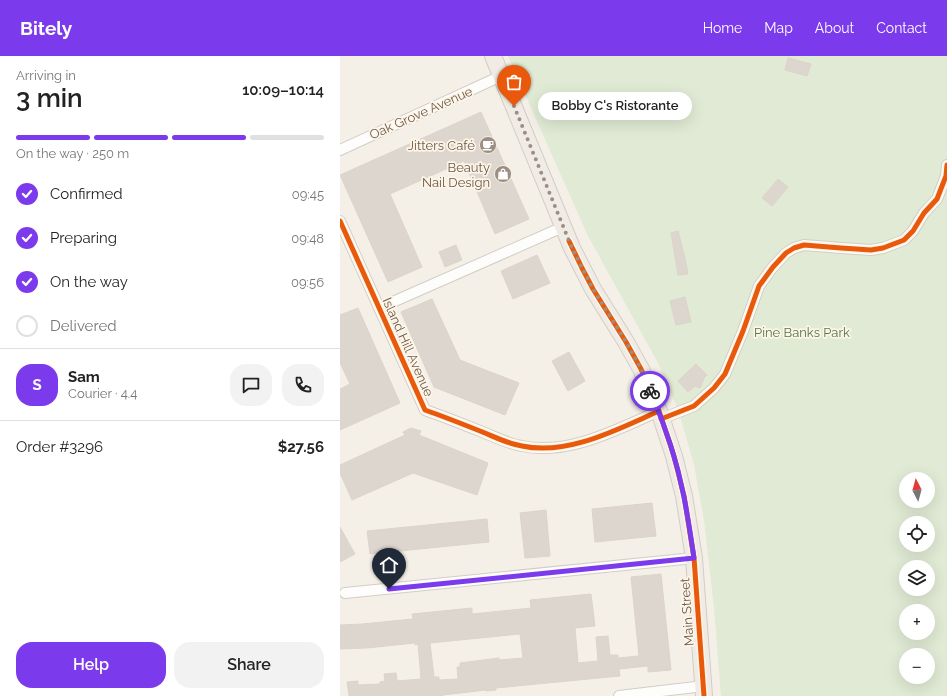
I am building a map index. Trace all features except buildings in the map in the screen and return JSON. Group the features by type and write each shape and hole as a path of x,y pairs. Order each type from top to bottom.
{"main road":[{"name":"Main Street","path":"493,56 572,248 593,289 641,369 660,415 674,456 684,496 694,558 704,691"}],"street":[{"name":"Oak Grove Avenue","path":"340,150 502,76"},
{"name":"Island Hill Avenue","path":"340,221 425,410 514,445 530,448 565,446 577,444 660,415 694,406 714,388 725,374 743,331 759,286 786,253 794,248 804,245 871,250 883,248 904,240 913,231 924,213 937,199 946,176 947,165"},
{"path":"379,308 563,227"},
{"path":"345,594 694,558"},
{"path":"619,696 704,691"}],"green space":[{"name":"Pine Banks Park","path":"508,56 947,56 947,696 721,696 714,608 704,520 694,465 679,412 658,363 588,236"}],"cycle path":[{"path":"661,419 694,406 714,388 725,374 743,331 759,286 786,253 794,248 804,245 871,250 883,248 904,240 913,231 924,213 937,199 946,176 947,165"},
{"path":"340,221 425,410 508,442 522,446 539,448 575,444 592,439 610,433 659,411"},
{"path":"569,241 593,289 641,369 659,411 674,456 684,496 694,558 704,696"}],"way so far":[{"path":"514,106 572,248 593,289 641,369 650,391"}],"place":[{"name":"Bobby C's Ristorante","path":"514,106"},
{"name":"Jitters Café","path":"488,145"},
{"name":"Beauty Nail Design","path":"503,174"}],"route":[{"path":"389,589 694,558 684,496 674,456 662,419 650,391"}]}
